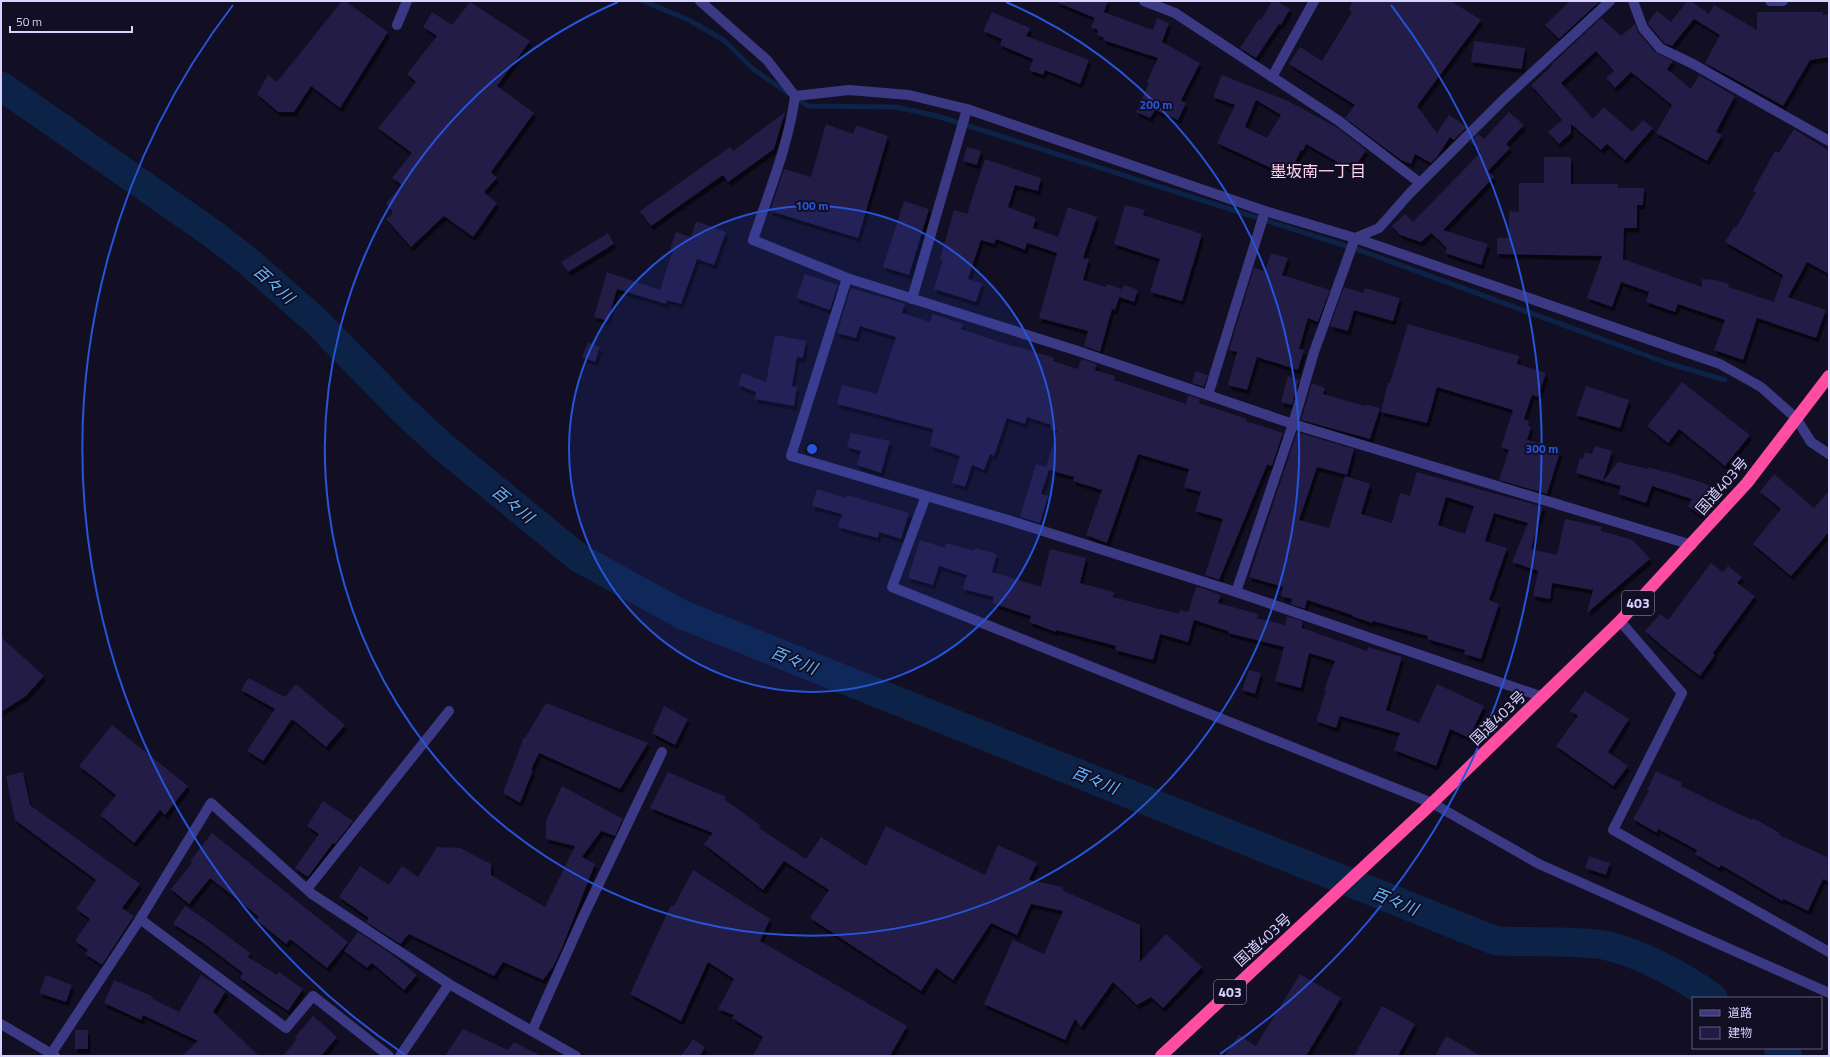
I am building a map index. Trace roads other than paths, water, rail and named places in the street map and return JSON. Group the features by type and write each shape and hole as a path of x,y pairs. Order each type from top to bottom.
{"highway":[{"name":"国道403号","path":"1161,1056 1291,934 1299,930 1543,697 1620,621 1692,545 1747,483 1829,376"}],"street":[{"path":"397,25 407,1"},
{"path":"700,1 767,60 795,96 793,113 786,139 753,240 847,278 1078,351 1293,424 1692,545"},
{"path":"1144,1 1175,14 1339,121 1420,183"},
{"path":"1272,77 1314,1"},
{"path":"1236,592 1293,424 1314,352 1355,238 1379,228 1420,183 1503,100 1610,1"},
{"path":"1633,1 1643,28 1660,48 1693,64 1829,141"},
{"path":"1770,1 1783,1"},
{"path":"795,96 849,90 909,95 967,109 1266,211 1355,238 1720,364 1761,387 1796,418 1811,442 1829,454"},
{"path":"912,299 967,109"},
{"path":"1208,395 1266,211"},
{"path":"847,278 791,456 1008,520 1236,592 1543,697"},
{"path":"926,496 892,586 1429,806 1539,864 1829,993"},
{"path":"1620,621 1682,694 1613,830 1829,952"},
{"path":"307,889 449,711"},
{"path":"532,1031 583,917 662,752"},
{"path":"5,1026 53,1055 140,919 211,803 307,889 449,984 576,1056"},
{"path":"140,919 286,1028 313,996 389,1056"},
{"path":"400,1056 449,984"}],"waterway":[{"path":"643,1 689,20 725,41 753,69 788,93"},
{"name":"百々川","path":"1,86 213,234 249,262 316,321 401,408 442,446 579,558 683,615 1496,941 1572,942 1611,947 1641,957 1688,981 1712,997"},
{"path":"795,97 808,106 896,107 937,116 1362,251 1667,363 1725,380"},
{"name":"百々川","path":"1779,1049 1788,1056"}],"district":[{"name":"墨坂南一丁目","path":"1318,171"}]}
